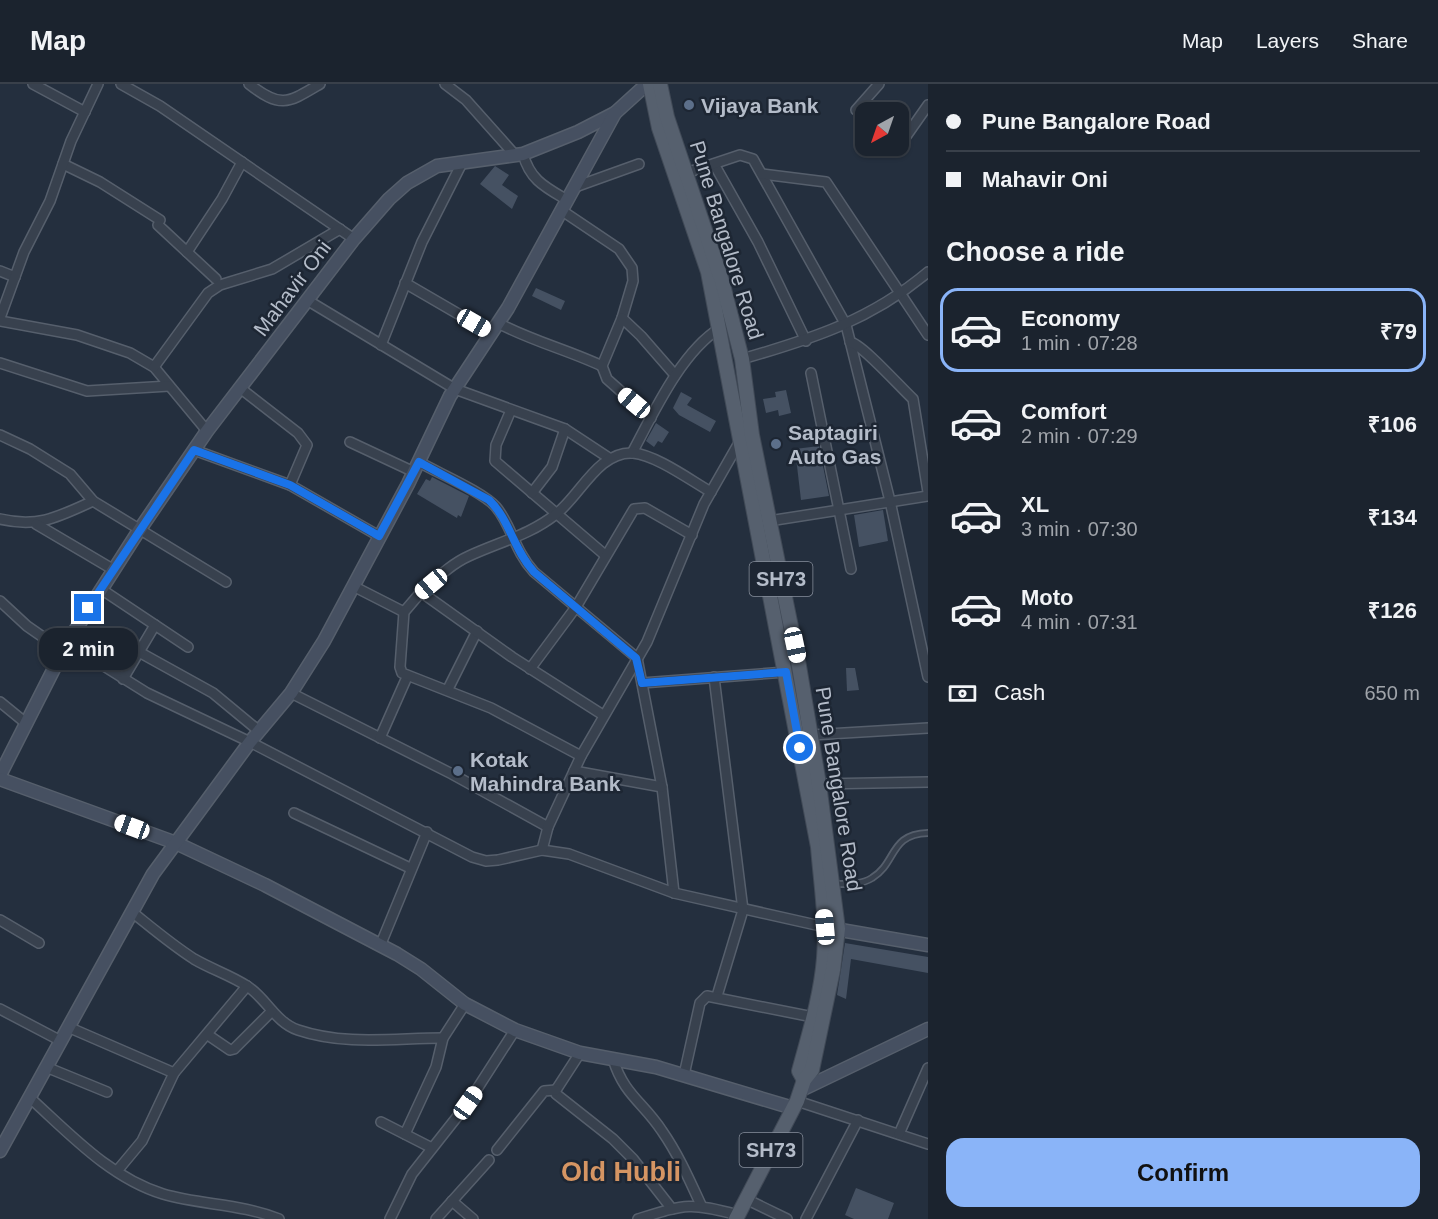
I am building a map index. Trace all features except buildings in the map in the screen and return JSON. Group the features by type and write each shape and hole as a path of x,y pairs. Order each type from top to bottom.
{"main road":[{"name":"Pune Bangalore Road","path":"649,84 659,128 686,173 722,281 742,360 769,522 811,735 834,884 833,970 812,1070 737,1217"},
{"name":"Pune Bangalore Road","path":"660,84 673,150 708,272 720,328 832,928 799,1071 799,1095"}],"street":[{"path":"33,84 85,112"},
{"path":"98,84 63,164 50,201 24,252 0,320 77,335 130,353 154,367 207,431"},
{"path":"121,84 160,106 354,239"},
{"path":"249,84 273,101 284,103 320,84"},
{"path":"445,84 466,100 519,155 534,179 628,259 632,268 633,281 622,318 602,366 607,379 651,418"},
{"name":"Mahavir Oni","path":"0,777 65,647 138,532 207,431 354,239 389,199 407,183 437,166 519,155 615,113 649,84"},
{"path":"863,102 879,84"},
{"path":"909,132 928,105"},
{"path":"0,1151 132,912 176,843 250,742 291,693 324,641 455,389 495,328 615,113"},
{"path":"686,173 740,155 747,155 753,159 846,326 890,501 928,676"},
{"path":"186,252 222,199 242,162"},
{"path":"381,345 422,242 462,163"},
{"path":"63,164 100,182 159,223 216,279"},
{"path":"574,187 639,164"},
{"path":"714,164 758,242 806,341"},
{"path":"762,174 826,182 928,335"},
{"path":"154,367 208,293 220,285 272,269 340,229"},
{"path":"0,271 15,277"},
{"path":"742,360 806,341 846,326 900,296 928,272"},
{"path":"405,283 495,328 573,353 602,366"},
{"path":"307,300 455,389 565,429 609,458"},
{"path":"622,318 675,375"},
{"path":"632,453 675,375 712,333 720,328"},
{"path":"769,522 928,494 912,399 895,384 861,346 850,342"},
{"path":"0,363 87,391 169,386"},
{"path":"811,373 851,569"},
{"path":"240,388 304,440 307,451 290,485"},
{"path":"512,410 496,445 495,461 605,555"},
{"path":"532,493 552,467 565,429"},
{"path":"0,435 30,449 70,474 93,501 138,532 226,582"},
{"path":"542,850 548,827 580,756 647,642 711,492 741,439"},
{"path":"350,442 416,467 489,500 502,515 520,557 534,572 636,658 662,787 674,893"},
{"path":"194,450 290,485 379,536"},
{"path":"580,756 491,708 448,689 407,677 400,668 404,612 421,592 452,565 512,540 556,514 609,458 632,453 647,456 711,492"},
{"path":"36,524 55,519 93,501"},
{"path":"530,669 576,607 628,516 640,507 692,535"},
{"path":"0,519 36,524 114,570"},
{"path":"353,586 404,612"},
{"path":"101,589 188,647"},
{"path":"421,592 530,669 603,716"},
{"path":"0,601 27,626 174,708 250,742 486,861 542,850 578,858 674,893 743,910 928,945"},
{"path":"123,679 155,625"},
{"path":"448,689 477,631"},
{"path":"139,652 213,693 259,731"},
{"path":"642,683 786,672"},
{"path":"380,738 407,677"},
{"path":"714,677 743,910 717,996"},
{"path":"291,693 548,827"},
{"path":"0,702 27,723"},
{"path":"811,735 928,728"},
{"path":"574,771 662,787"},
{"path":"0,777 176,843 265,885 421,969 465,1004 515,1030 580,1053 684,1075 799,1095 858,1120 928,1144"},
{"path":"819,784 928,782"},
{"path":"294,813 410,868"},
{"path":"380,946 396,912 410,868 427,832"},
{"path":"132,912 196,960 247,986 261,997 284,1023 296,1030 325,1037 360,1040 443,1038"},
{"path":"0,920 39,944"},
{"path":"117,1171 142,1141 174,1073 247,986"},
{"path":"684,1075 700,1003 707,996 717,996 813,1017"},
{"path":"405,1134 436,1067 443,1038 465,1004"},
{"path":"0,1009 61,1041"},
{"path":"208,1035 230,1050 234,1050 272,1011"},
{"path":"68,1027 174,1073"},
{"path":"799,1095 928,1029"},
{"path":"390,1219 412,1174 468,1103 515,1030"},
{"path":"556,1090 580,1053"},
{"path":"613,1059 620,1080 661,1128 677,1153 701,1205"},
{"path":"46,1067 108,1092"},
{"path":"899,1134 928,1068"},
{"path":"497,1150 544,1091 556,1090"},
{"path":"556,1090 559,1099 597,1126 633,1159 672,1209"},
{"path":"29,1097 103,1163 134,1183 160,1193 195,1202 246,1208 279,1219"},
{"path":"806,1219 858,1120"},
{"path":"381,1122 432,1148"},
{"path":"436,1219 489,1160"},
{"path":"746,1199 788,1219"},
{"path":"452,1201 473,1219"},
{"path":"638,1219 672,1209 701,1205 737,1217"}],"lane":[{"path":"834,884 857,884 871,879 879,872 900,842 911,836 928,834"}],"place":[{"name":"Vijaya Bank","path":"689,105"},
{"name":"Saptagiri Auto Gas","path":"776,444"},
{"name":"Kotak Mahindra Bank","path":"458,771"}],"district":[{"name":"Old Hubli","path":"621,1172"}],"route":[{"path":"88,608 194,450 290,485 379,536 419,462 489,500 502,515 520,557 534,572 636,658 642,683 786,672 800,748"}]}
